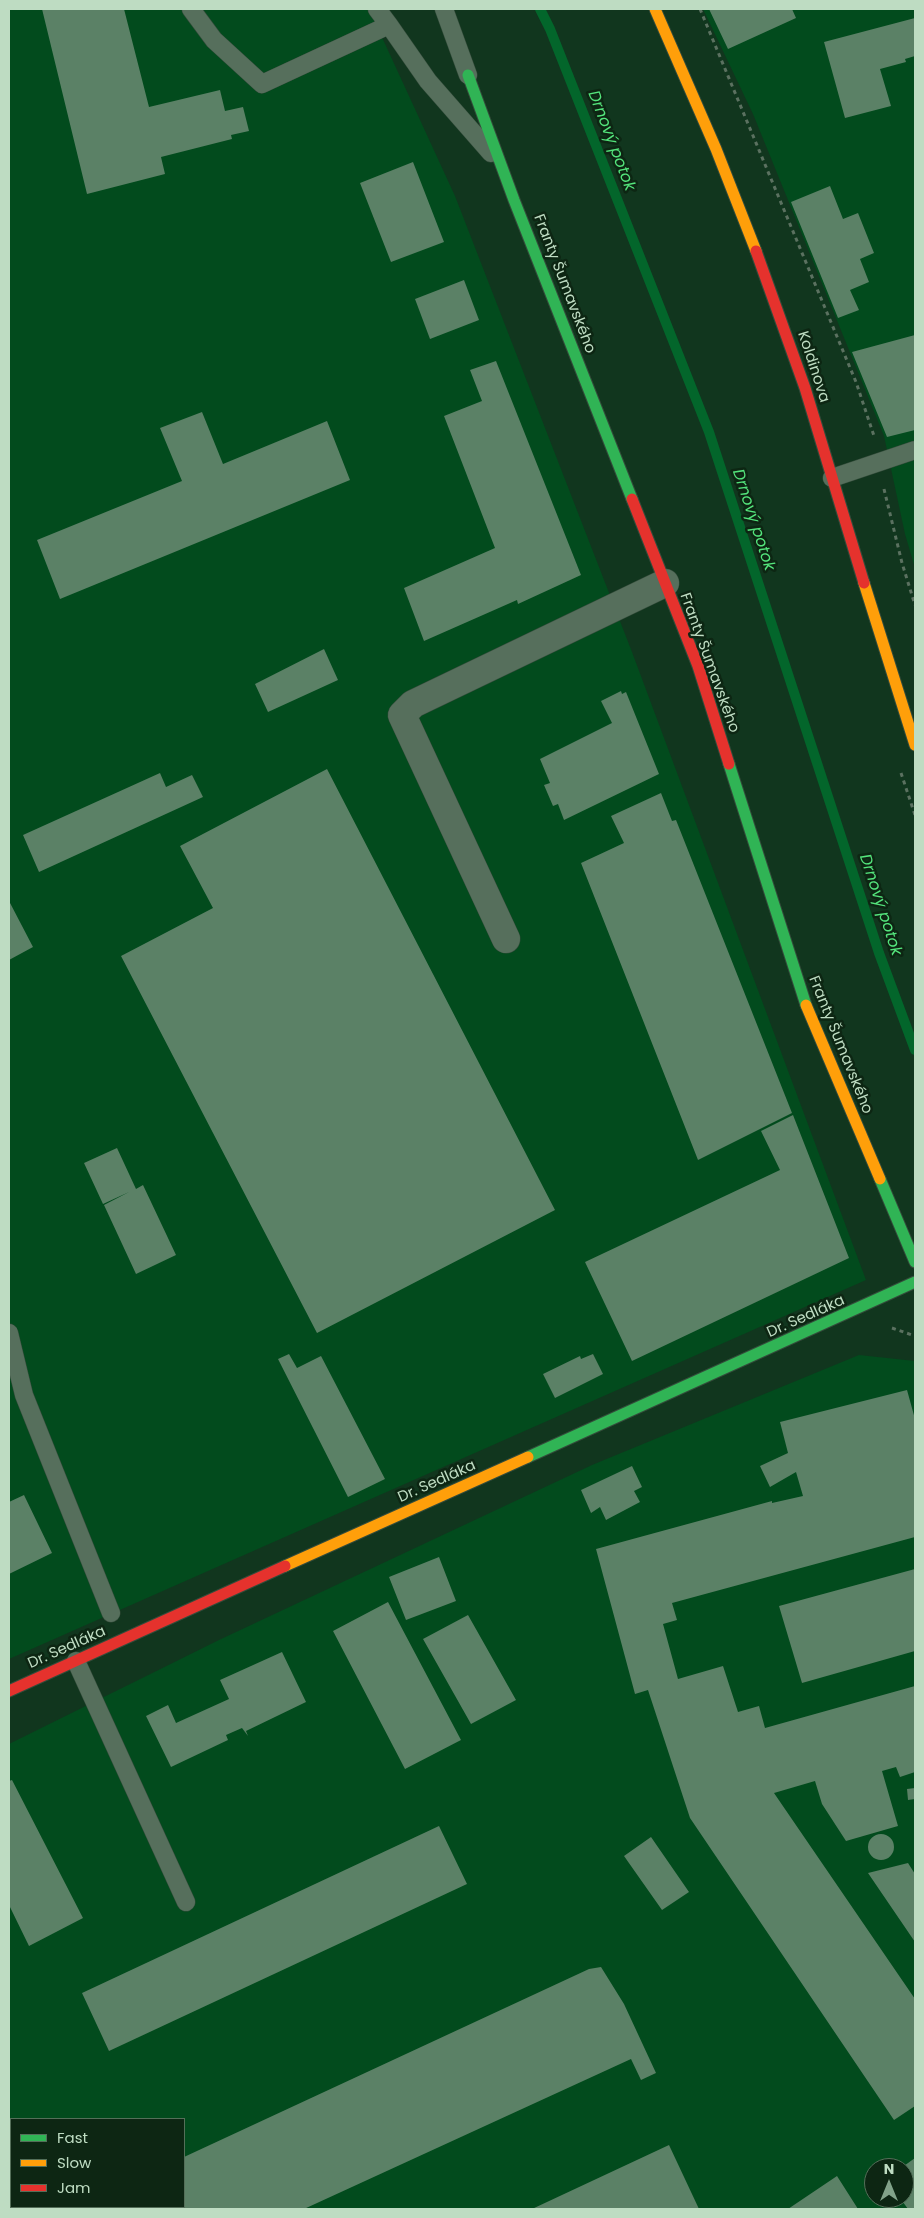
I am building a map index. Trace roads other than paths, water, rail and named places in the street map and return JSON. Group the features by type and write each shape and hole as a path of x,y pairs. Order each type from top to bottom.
{"street":[{"name":"Koldinova","path":"655,9 736,196 776,300 915,745"},
{"name":"Franty Šumavského","path":"468,75 501,165 698,666 804,1000 915,1262"},
{"path":"506,939 402,715 413,704 665,584"},
{"name":"Dr. Sedláka","path":"9,1691 877,1302 915,1282"}],"lane":[{"path":"191,9 214,40 262,84 389,24"},
{"path":"378,9 428,81 501,165"},
{"path":"444,9 468,75"},
{"path":"832,478 915,450"},
{"path":"9,1333 24,1395 111,1613"},
{"path":"76,1661 186,1902"}],"waterway":[{"name":"Drnový potok","path":"540,9 550,29 709,432 879,953 915,1050"}]}
